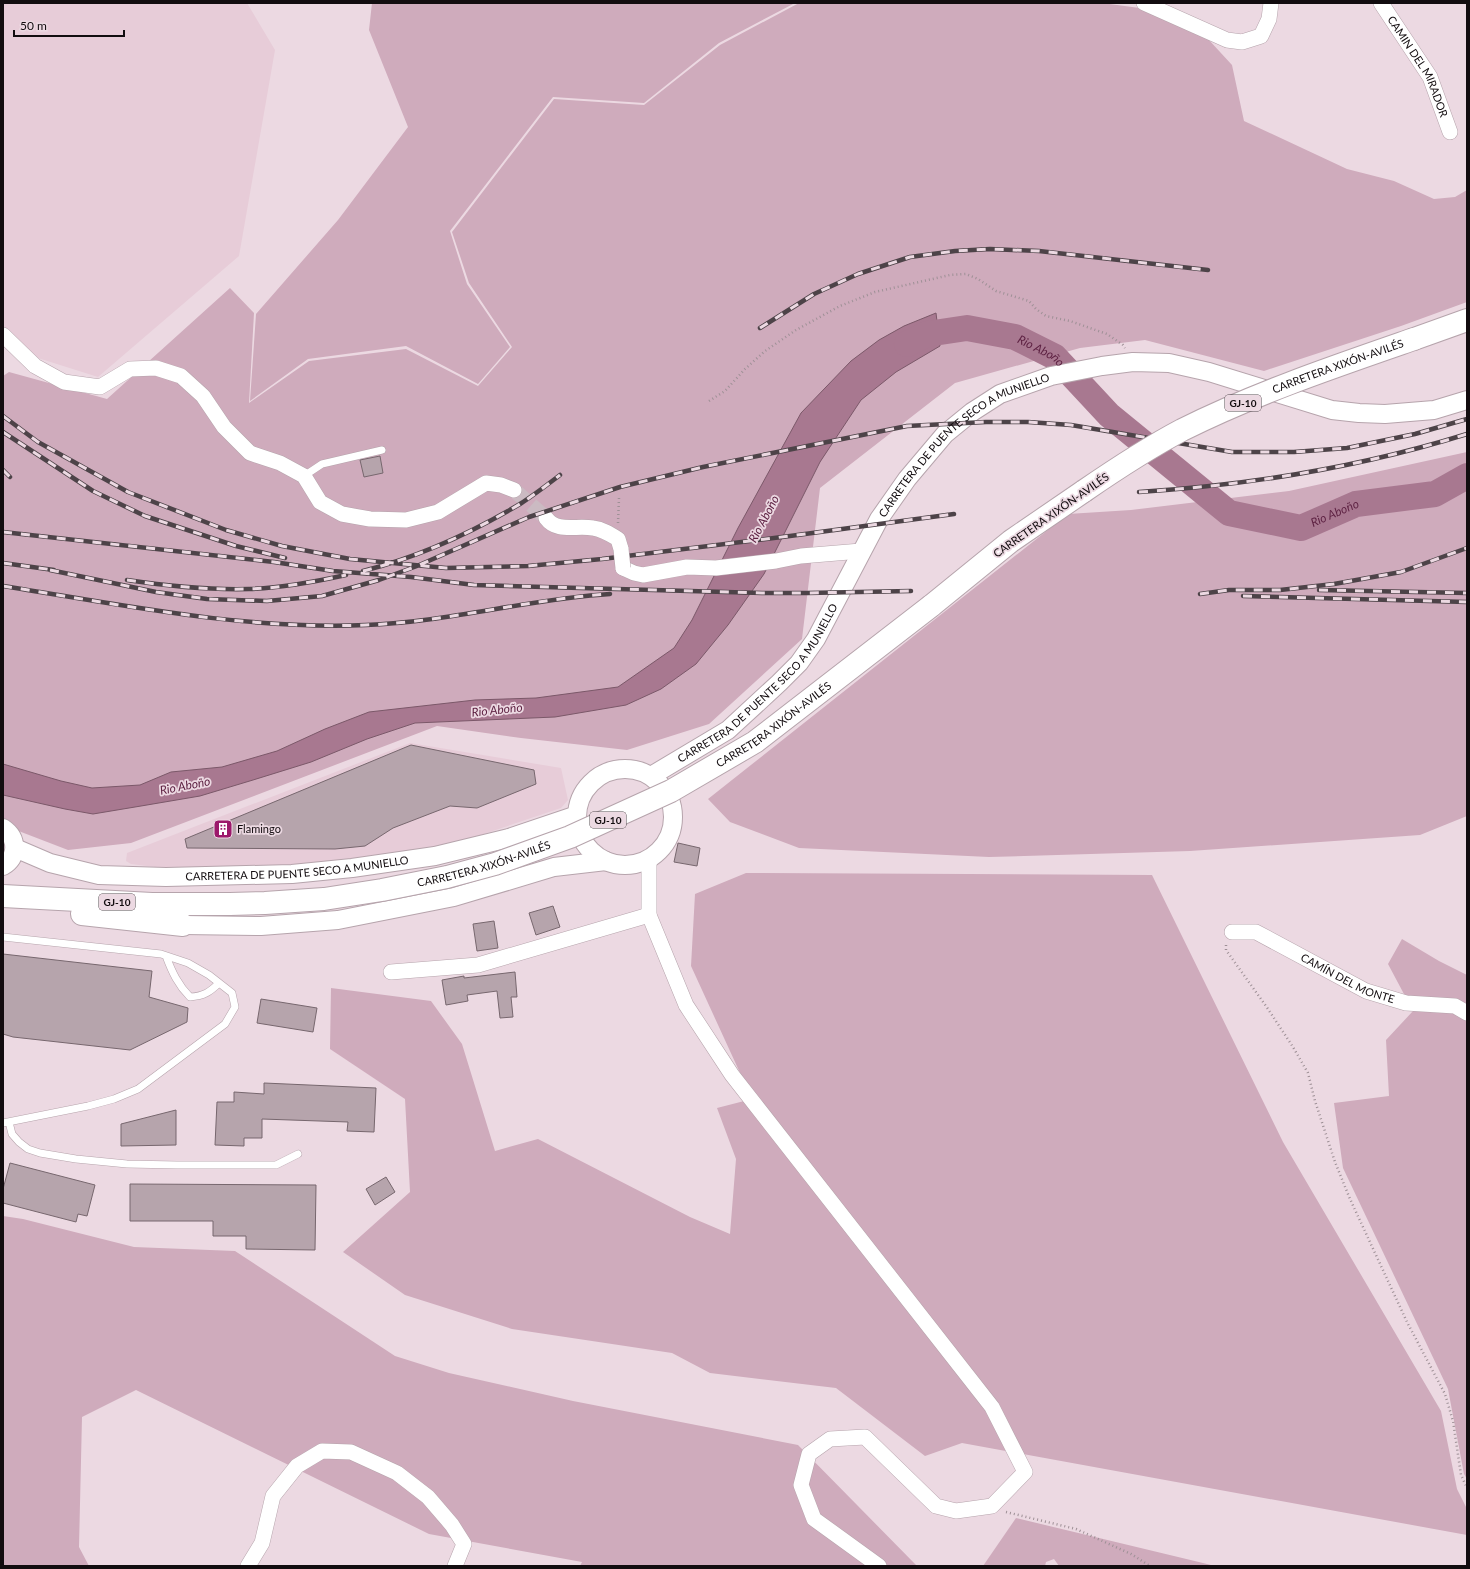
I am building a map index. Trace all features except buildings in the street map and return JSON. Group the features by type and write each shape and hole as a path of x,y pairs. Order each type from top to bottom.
{"highway":[{"name":"CARRETERA XIXÓN-AVILÉS","path":"3,896 152,904 265,903 324,899 447,877 495,864 570,837 671,791 755,742 932,606 1011,541 1133,458 1183,430 1258,396 1467,320"},
{"path":"3,905 182,925"}],"street":[{"path":"1144,3 1227,40 1242,42 1261,36 1269,19 1271,3"},
{"name":"CAMIN DEL MIRADOR","path":"1381,3 1430,77 1450,132"},
{"path":"3,335 35,366 64,382 100,387 130,369 156,368 181,376 203,396 224,428 250,452 280,463 304,476 320,502 342,514 370,519 406,520 438,512 486,483 501,484 514,490"},
{"name":"CARRETERA DE PUENTE SECO A MUNIELLO","path":"651,776 728,730 779,683 798,663 816,639 879,519 907,479 946,434 972,412 1000,394 1051,376 1102,366 1134,362 1169,363 1209,372 1332,410 1385,414 1434,410 1467,400"},
{"path":"546,518 550,524 557,526 567,528 592,527 606,531 619,544 624,568 634,573 643,575 687,568 716,568 776,561 802,556 861,552"},
{"path":"632,769 651,776 663,787 671,802 673,818 670,834 661,848 649,859 635,864 620,865 606,861 594,854 585,843 578,830 577,815 582,796 594,780 612,770 632,769"},
{"name":"CARRETERA DE PUENTE SECO A MUNIELLO","path":"15,848 50,863 99,875 166,877 292,874 352,868 435,856 509,838 577,815"},
{"path":"3,826 12,837 15,848 10,861 3,866"},
{"path":"649,859 649,915 686,1005 732,1075 992,1407 1025,1472 992,1506 956,1511 936,1506 865,1437 830,1439 809,1454 801,1485 803,1492 814,1519 879,1566"},
{"path":"182,925 261,926 338,920 454,897 554,867 606,861"},
{"path":"391,972 478,965 649,915"},
{"name":"CAMÍN DEL MONTE","path":"1232,932 1256,932 1366,991 1406,1003 1455,1006 1467,1013"},
{"path":"248,1566 262,1543 272,1496 297,1466 322,1451 351,1452 397,1473 428,1497 452,1525 464,1544 455,1566"}],"lane":[{"path":"304,476 322,464 382,450"},
{"path":"3,937 166,956 188,963 209,975 232,993 235,1007 225,1024 138,1090 114,1099 88,1106 6,1123 12,1134 28,1149 40,1153 76,1159 127,1164 177,1165 276,1165 298,1154"},
{"path":"166,956 171,971 180,987 190,997 200,996 211,991 219,983"}],"path":[{"path":"709,401 725,391 744,369 765,351 796,330 840,306 875,292 950,274 966,274 978,279 996,291 1029,301 1036,309 1046,316 1070,321 1107,334 1123,345 1134,362"},
{"path":"619,498 619,544"},
{"path":"1232,932 1224,934 1226,950 1272,1015 1308,1073 1315,1101 1350,1198 1407,1322 1445,1394 1452,1421 1461,1475 1467,1488"},
{"path":"992,1506 1003,1511 1076,1529 1131,1554 1150,1566"}],"shaded area":[{"path":"3,3 247,3 275,50 239,256 98,377 3,347"},
{"path":"372,3 795,3 719,43 644,103 553,97 450,231 467,284 510,347 478,384 406,346 308,359 250,401 256,314 338,220 408,127 369,30"},
{"path":"799,3 1102,3 1185,14 1232,65 1244,121 1347,169 1394,181 1434,199 1455,197 1467,190 1467,302 1401,326 1264,371 1145,340 1080,348 955,383 820,488 802,639 709,724 627,750 521,738 437,726 131,843 68,850 3,825 3,376 9,372 107,399 230,288 254,313 249,403 309,361 406,349 478,386 512,347 469,283 452,232 554,99 644,105 720,45"},
{"path":"1467,452 1467,816 1420,835 1190,851 989,857 799,848 730,822 708,799 1068,514 1131,510 1289,491"},
{"path":"410,743 561,768 568,800 561,808 454,844 292,867 155,867 131,864 126,861 127,853"},
{"path":"746,873 1152,875 1283,1142 1441,1411 1457,1489 1467,1509 1467,1535 962,1443 925,1456 836,1388 710,1373 672,1353 512,1329 405,1295 343,1252 410,1192 405,1099 330,1049 331,988 431,1001 462,1044 495,1151 538,1139 690,1217 730,1234 736,1159 717,1108 752,1099 691,966 695,894"},
{"path":"1402,939 1439,961 1467,975 1467,1479 1464,1474 1448,1389 1343,1168 1334,1103 1389,1096 1386,1040 1413,1011 1388,964"},
{"path":"3,1216 23,1219 134,1247 235,1251 395,1356 449,1373 573,1401 798,1445 917,1566 580,1566 582,1562 429,1534 136,1390 82,1417 79,1547 89,1566 3,1566"},
{"path":"1016,1518 1215,1566 1059,1566 1054,1559 1046,1562 1045,1566 983,1566"}],"water":[{"path":"936,313 940,346 896,372 861,400 820,462 764,574 728,625 696,664 661,689 626,705 555,717 415,723 367,739 311,762 200,796 93,814 3,795 3,764 61,781 92,788 140,785 171,772 222,767 277,751 325,729 369,712 475,700 536,698 618,687 674,648 692,620 738,528 801,413 851,361 879,340 904,326"}],"waterway":[{"name":"Rio Aboño","path":"907,344 927,334 967,328 1015,337 1055,357 1109,415 1229,513 1301,528 1356,504 1435,494 1467,476"}],"tunnel":[{"path":"514,490 546,518"}],"railway":[{"path":"760,328 814,294 858,274 910,257 955,251 990,249 1039,251 1208,270"},
{"path":"3,416 38,442 128,492 226,530 282,546 350,559 446,568 528,566 602,559 954,514"},
{"path":"50,570 156,592 207,599 267,601 322,596 379,580 417,566 529,517 620,487 703,467 907,426 986,422 1028,422 1071,425 1232,452 1294,452 1347,448 1415,434 1467,419"},
{"path":"3,432 93,491 145,516 236,546 285,558"},
{"path":"1139,492 1222,485 1305,473 1387,456 1467,434"},
{"path":"3,470 10,477"},
{"path":"363,571 404,559 483,525 520,504 560,475"},
{"path":"3,532 274,562 333,571 411,577 474,585 762,593 911,591"},
{"path":"1200,594 1229,590 1280,590 1334,584 1401,572 1467,548"},
{"path":"3,563 54,570"},
{"path":"127,580 188,587 249,589 298,584 346,575"},
{"path":"3,586 138,608 229,620 320,626 366,625 427,620 549,601 610,594"},
{"path":"1319,590 1467,593"},
{"path":"1243,596 1467,602"}],"place":[{"name":"Flamingo","path":"223,829"}]}
